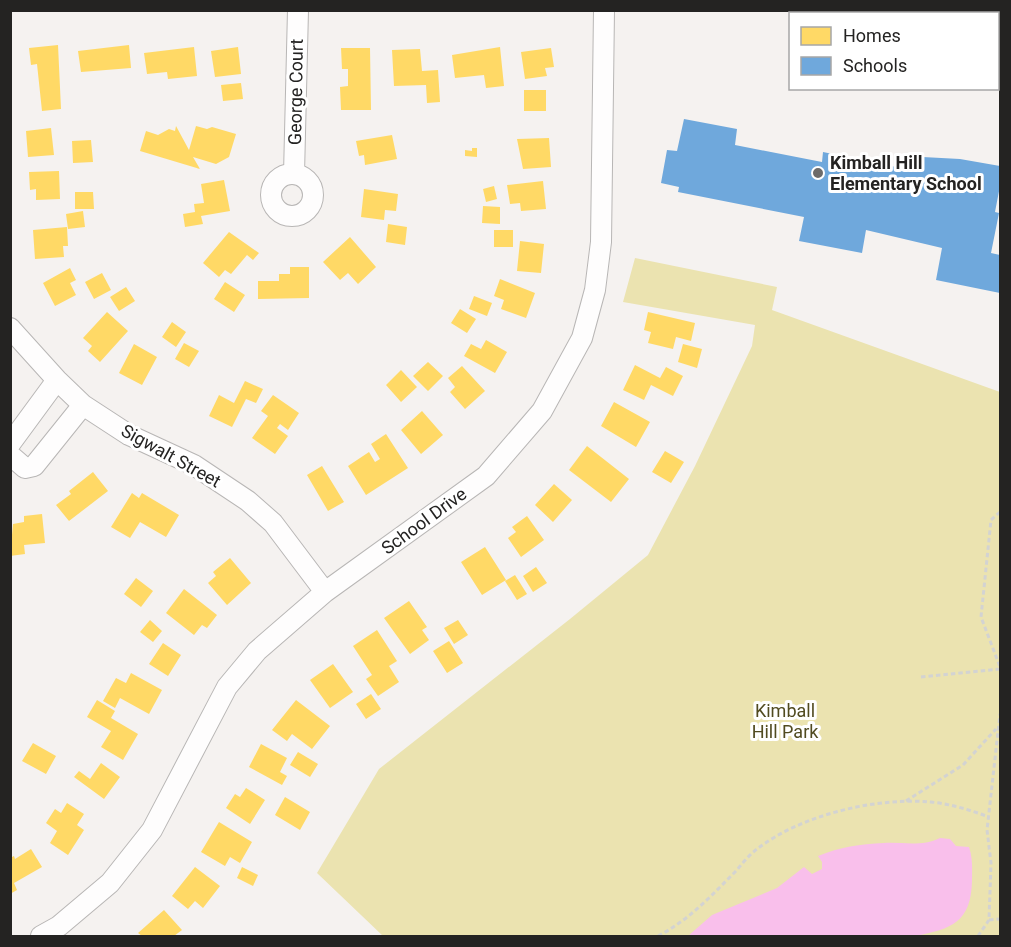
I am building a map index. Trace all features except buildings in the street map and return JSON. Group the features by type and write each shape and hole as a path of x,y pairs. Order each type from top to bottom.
{"street":[{"name":"George Court","path":"294,174 298,10"},
{"name":"School Drive","path":"41,936 59,926 110,883 152,830 226,687 257,651 325,592 486,476 542,411 582,338 596,290 601,242 604,10"},
{"name":"Sigwalt Street","path":"10,328 83,405 129,435 194,465 248,501 273,523 325,592"},
{"path":"10,444 57,380"},
{"path":"10,455 25,468 34,466 83,405"}],"path":[{"path":"921,677 1000,668 981,617 991,520 1000,512"},
{"path":"978,936 989,920 991,863 987,831 1000,714"},
{"path":"904,802 925,792 963,765 998,728"},
{"path":"658,936 690,916 757,849 818,817 848,808 904,802 931,802 962,807 989,817"},
{"path":"989,920 1000,919"}],"green space":[{"name":"Kimball Hill Park","path":"635,258 777,287 772,310 1000,392 1000,936 383,936 317,873 379,769 648,555 695,466 752,346 755,325 623,302"}],"shaded area":[{"path":"940,838 950,839 956,846 969,847 972,872 971,895 963,915 949,926 939,930 915,936 688,936 712,915 777,888 804,867 812,874 822,869 822,862 818,856 858,845 919,843"}],"place":[{"name":"Kimball Hill Elementary School","path":"818,173"}]}
